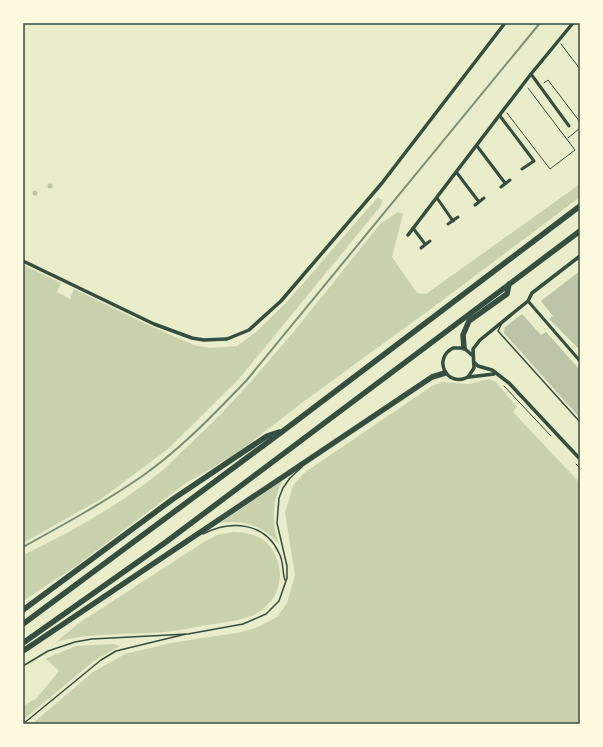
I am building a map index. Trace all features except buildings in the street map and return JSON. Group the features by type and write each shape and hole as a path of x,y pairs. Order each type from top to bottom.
{"highway":[{"path":"23,624 283,431 580,206"},
{"path":"23,644 172,538 580,231"},
{"path":"464,348 463,335 469,321 507,294 509,284"},
{"path":"23,651 302,464 312,459 432,377 445,373"},
{"path":"23,610 173,499 267,436 283,431"}],"street":[{"path":"23,261 180,334 204,340 216,340 227,339 244,332 265,317 281,301 382,183 505,23"},
{"path":"408,235 531,74 573,23"},
{"path":"531,74 569,126"},
{"path":"500,116 534,161 522,169"},
{"path":"477,146 505,183"},
{"path":"456,172 479,202"},
{"path":"501,187 510,180"},
{"path":"436,198 453,220"},
{"path":"474,205 484,198"},
{"path":"448,224 458,217"},
{"path":"413,228 425,244"},
{"path":"421,248 430,240"},
{"path":"464,379 473,371 473,349 480,340 528,301 532,293 580,256"},
{"path":"528,301 580,361"},
{"path":"494,374 464,379 452,379 445,373 442,363 446,352 453,348 464,348 474,358 478,366 492,370 494,374 509,383 580,459"}],"lane":[{"path":"504,320 498,331 580,422"},
{"path":"23,666 48,651 74,642 92,639 188,634 243,624 259,618 279,602 288,578 288,566 277,522 278,505 283,488 290,478 312,459"},
{"path":"170,552 212,529 223,526 243,525 264,534 274,544 282,559 286,580"},
{"path":"23,724 100,660 116,651 177,638 188,634"}],"path":[{"path":"558,41 580,69"},
{"path":"540,79 544,84 548,80 580,122"},
{"path":"505,110 550,169 575,150 524,83"},
{"path":"567,139 580,128"}],"green space":[{"path":"580,184 580,197 432,308 303,402 236,454 186,483 76,566 23,601 23,555 58,538 110,508 166,467 241,393 289,337 381,223 398,212 403,214 392,257 417,293 426,294"},
{"path":"378,197 383,201 380,207 238,380 168,449 101,499 23,543 23,265 61,283 57,292 70,299 74,289 146,324 194,345 210,348 237,346 256,332 286,303"},
{"path":"489,379 496,382 517,407 513,412 580,483 580,724 32,724 93,672 125,654 171,643 242,632 258,627 277,617 287,603 295,575 285,513 293,486 304,473 432,386 442,382 469,384"},
{"path":"282,481 276,497 274,512 276,536 279,544 259,528 252,525 237,522 220,523"},
{"path":"233,532 259,537 271,548 276,557 280,577 278,586 275,596 261,611 251,616 229,622 176,631 97,635 56,642 79,623 204,542 217,535"},
{"path":"114,644 120,646 94,661 23,720 23,706 37,698 59,671 46,659 47,658 76,646"}],"railway":[{"path":"23,547 127,487 183,444 221,407 246,381 540,23"}]}
